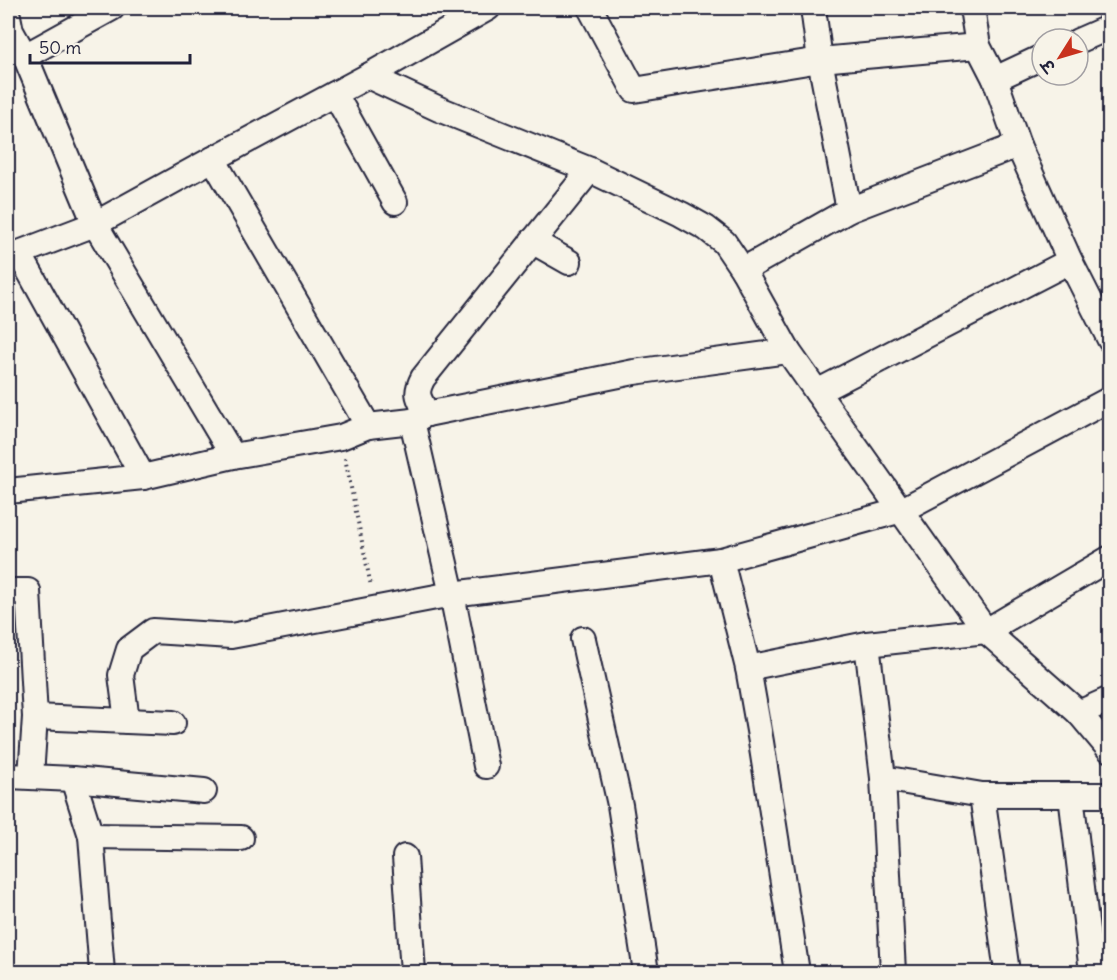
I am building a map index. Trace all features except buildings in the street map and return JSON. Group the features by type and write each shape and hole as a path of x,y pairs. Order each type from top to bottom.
{"street":[{"path":"26,57 112,8"},
{"path":"143,477 13,254 95,224 488,8"},
{"path":"590,8 634,90 820,60 978,46"},
{"path":"813,8 820,60 849,210"},
{"path":"972,8 978,46 996,79 1018,145 1070,261 1110,340"},
{"path":"8,16 11,31 26,57 95,224 233,456"},
{"path":"1090,36 1110,27"},
{"path":"996,79 1030,63"},
{"path":"368,76 439,109 590,170 681,214 706,228 724,242 743,270 788,351 986,631 1079,713 1110,750"},
{"path":"335,94 395,202"},
{"path":"743,270 849,210 1018,145"},
{"path":"213,159 368,426"},
{"path":"486,766 420,417 418,388 423,378 590,170"},
{"path":"532,241 569,262"},
{"path":"817,392 1070,261"},
{"path":"8,490 143,477 233,456 341,437 368,426 634,372 788,351"},
{"path":"127,721 121,675 129,650 153,632 231,636 452,594 722,560 902,510 1110,399"},
{"path":"748,668 867,644 986,631 1110,558"},
{"path":"722,560 748,668 797,972"},
{"path":"8,591 28,591 35,717 19,776 204,791"},
{"path":"583,639 620,805 646,972"},
{"path":"867,644 883,778 893,972"},
{"path":"1079,713 1110,699"},
{"path":"35,717 173,723"},
{"path":"883,778 982,795 1110,795"},
{"path":"74,779 91,836 102,972"},
{"path":"982,795 1007,972"},
{"path":"1071,795 1092,972"},
{"path":"91,836 241,838"},
{"path":"405,857 413,972"}],"path":[{"path":"341,437 375,608"}]}
